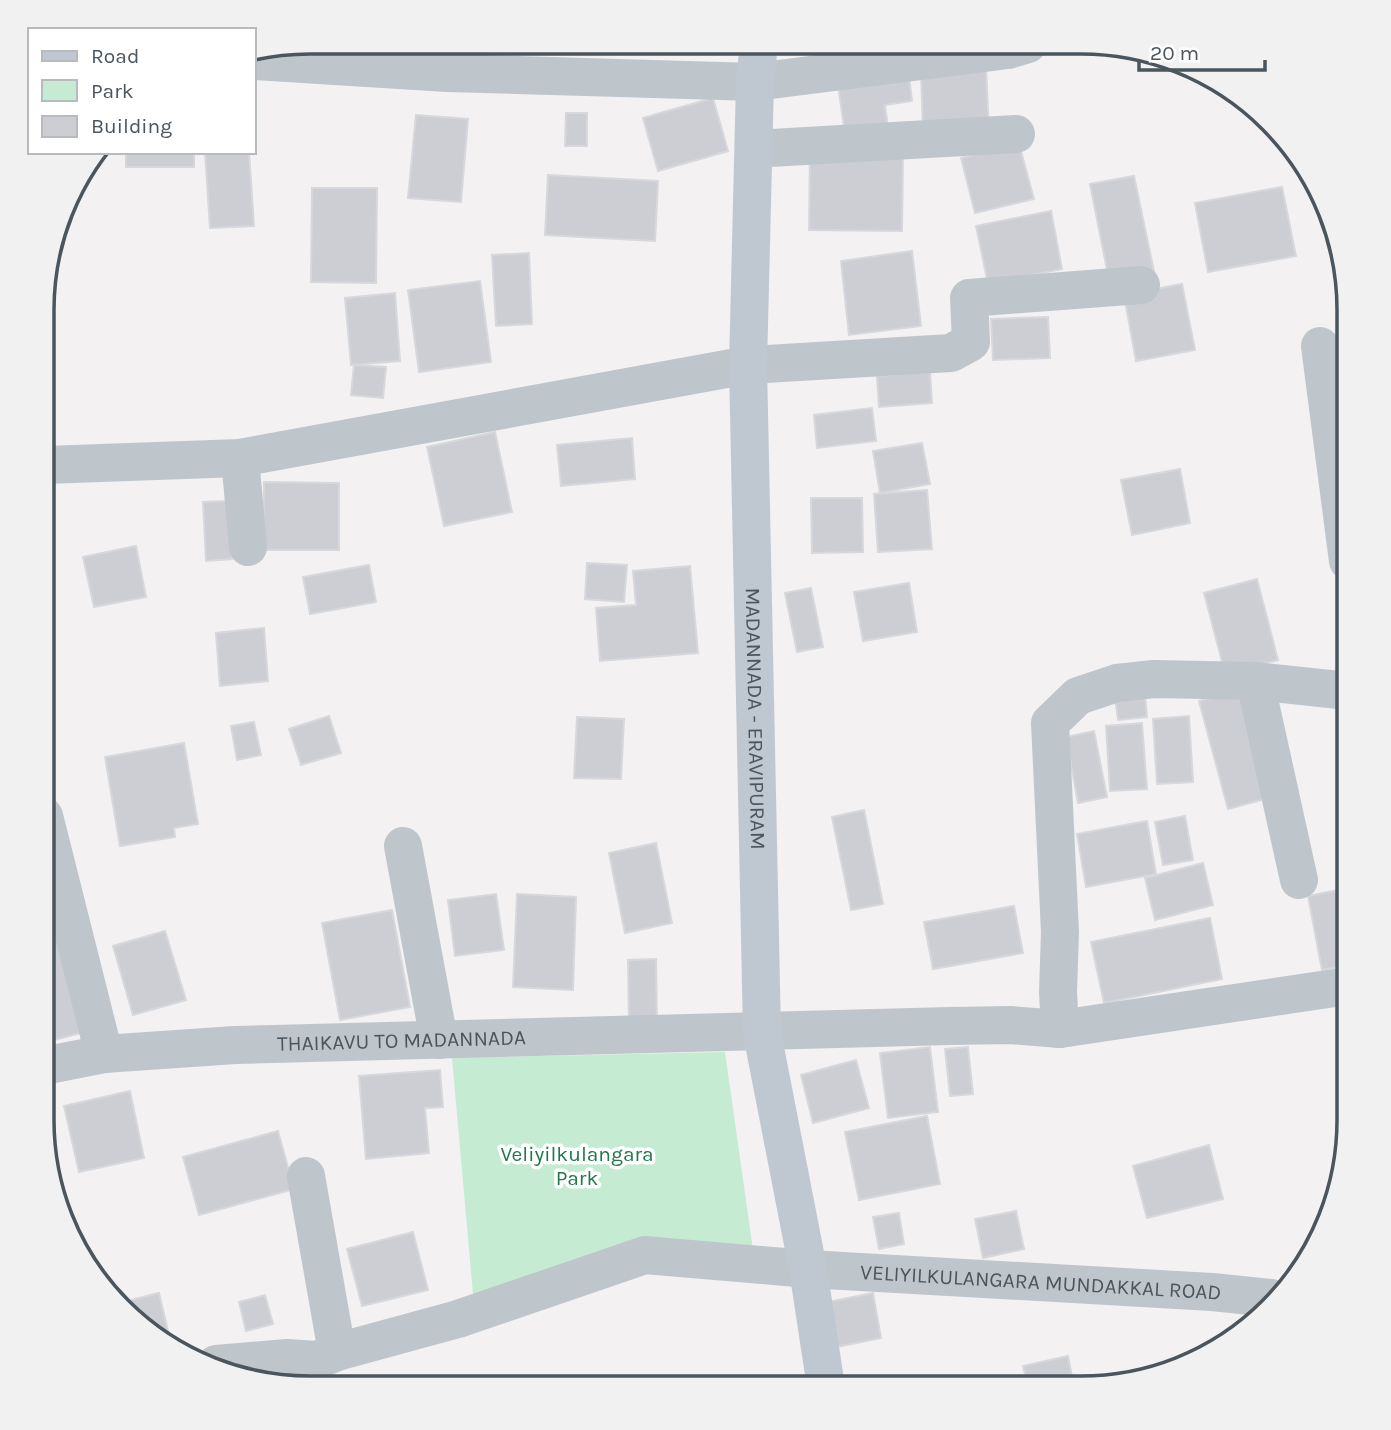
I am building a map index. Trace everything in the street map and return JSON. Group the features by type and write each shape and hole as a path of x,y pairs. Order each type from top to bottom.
{"main road":[{"name":"MADANNADA - ERAVIPURAM","path":"758,54 748,365 762,1033 808,1269 824,1376"}],"street":[{"path":"256,61 448,58 755,82 976,54"},
{"path":"754,149 1016,134"},
{"path":"54,465 240,458 748,365 951,353 971,342 969,298 1141,285"},
{"path":"1320,346 1337,477"},
{"path":"240,458 248,547"},
{"path":"1060,1029 1059,932 1050,723 1079,696 1118,683 1154,680 1255,681 1337,690"},
{"path":"1255,681 1298,880"},
{"path":"403,846 439,1040"},
{"path":"54,856 104,1054"},
{"name":"THAIKAVU TO MADANNADA","path":"54,1064 104,1054 235,1045 1010,1025 1060,1029 1337,988"},
{"path":"306,1176 318,1366"},
{"name":"VELIYILKULANGARA MUNDAKKAL ROAD","path":"230,1363 287,1358 318,1366 645,1255 808,1269 1199,1291 1265,1297"}],"green space":[{"name":"Veliyilkulangara Park","path":"725,1052 753,1250 473,1294 452,1058"}],"building":[{"path":"908,68 912,101 885,105 888,128 845,134 837,78"},
{"path":"986,68 989,131 923,134 921,71"},
{"path":"713,98 728,151 658,171 643,118"},
{"path":"566,113 587,113 587,146 565,146"},
{"path":"416,115 468,119 461,202 408,198"},
{"path":"1019,144 1034,199 975,213 961,158"},
{"path":"810,150 903,151 902,231 809,230"},
{"path":"126,154 194,154 194,167 126,167"},
{"path":"205,154 249,154 254,226 210,228"},
{"path":"548,175 658,181 655,241 545,235"},
{"path":"1134,176 1155,276 1110,285 1090,184"},
{"path":"1282,187 1296,256 1208,272 1195,203"},
{"path":"312,188 377,188 376,283 311,282"},
{"path":"1051,211 1062,269 988,284 976,226"},
{"path":"912,251 921,326 849,335 841,261"},
{"path":"529,253 532,324 496,326 492,255"},
{"path":"480,281 491,362 419,372 408,290"},
{"path":"1182,284 1195,350 1136,361 1124,295"},
{"path":"395,293 400,361 351,365 345,298"},
{"path":"1048,317 1050,358 993,360 991,319"},
{"path":"354,365 386,367 383,398 351,395"},
{"path":"930,372 932,403 879,407 877,376"},
{"path":"872,408 876,441 817,448 814,415"},
{"path":"495,432 512,512 444,526 427,447"},
{"path":"632,438 635,479 561,486 557,445"},
{"path":"922,443 930,484 880,493 873,451"},
{"path":"1180,469 1190,523 1132,535 1121,480"},
{"path":"264,482 339,483 339,550 263,550"},
{"path":"927,490 932,549 878,552 874,494"},
{"path":"811,498 862,498 863,552 812,553"},
{"path":"229,501 232,559 206,561 203,502"},
{"path":"136,546 146,597 94,607 83,557"},
{"path":"587,563 627,565 624,602 585,599"},
{"path":"369,565 376,602 310,614 303,577"},
{"path":"690,566 698,653 600,661 596,608 636,605 633,571"},
{"path":"1257,579 1278,660 1225,673 1204,593"},
{"path":"909,583 917,632 863,641 854,592"},
{"path":"811,588 823,647 797,652 785,593"},
{"path":"264,628 268,681 220,686 216,633"},
{"path":"1245,690 1273,797 1228,809 1199,701"},
{"path":"1145,695 1147,717 1118,720 1115,697"},
{"path":"329,716 341,753 301,765 289,729"},
{"path":"1189,716 1193,782 1157,784 1153,719"},
{"path":"577,717 624,719 621,779 574,778"},
{"path":"254,722 261,755 237,760 231,726"},
{"path":"1142,723 1147,789 1110,791 1106,726"},
{"path":"1094,731 1107,797 1078,803 1066,737"},
{"path":"184,743 198,824 174,828 175,837 120,846 105,757"},
{"path":"864,810 883,904 851,910 832,817"},
{"path":"1185,816 1193,860 1163,865 1155,822"},
{"path":"1147,821 1156,874 1086,887 1077,834"},
{"path":"656,843 672,923 625,933 609,853"},
{"path":"1203,863 1213,905 1155,920 1145,878"},
{"path":"1337,890 1337,967 1322,970 1308,896"},
{"path":"496,894 504,950 455,956 448,900"},
{"path":"517,894 576,897 573,990 513,987"},
{"path":"1014,906 1023,953 933,969 924,922"},
{"path":"392,910 410,1007 340,1020 322,923"},
{"path":"1210,918 1222,979 1104,1003 1091,942"},
{"path":"165,931 186,1000 133,1015 113,946"},
{"path":"67,935 92,1030 54,1040 54,938"},
{"path":"656,959 657,1025 629,1025 628,960"},
{"path":"930,1047 938,1112 888,1118 880,1053"},
{"path":"968,1047 973,1094 950,1096 945,1049"},
{"path":"856,1060 869,1108 813,1123 801,1075"},
{"path":"440,1070 443,1107 425,1108 429,1153 366,1159 359,1076"},
{"path":"130,1091 144,1158 79,1172 64,1106"},
{"path":"927,1116 940,1184 859,1200 845,1132"},
{"path":"278,1131 294,1189 199,1215 183,1157"},
{"path":"1209,1145 1223,1199 1147,1218 1133,1166"},
{"path":"1016,1211 1024,1249 983,1258 975,1219"},
{"path":"899,1213 904,1244 879,1249 873,1217"},
{"path":"413,1232 428,1290 362,1306 347,1249"},
{"path":"159,1293 168,1331 155,1323 129,1301"},
{"path":"873,1293 881,1338 832,1348 823,1303"},
{"path":"265,1295 273,1324 246,1331 239,1302"},
{"path":"1068,1356 1072,1376 1025,1376 1023,1366"}]}
